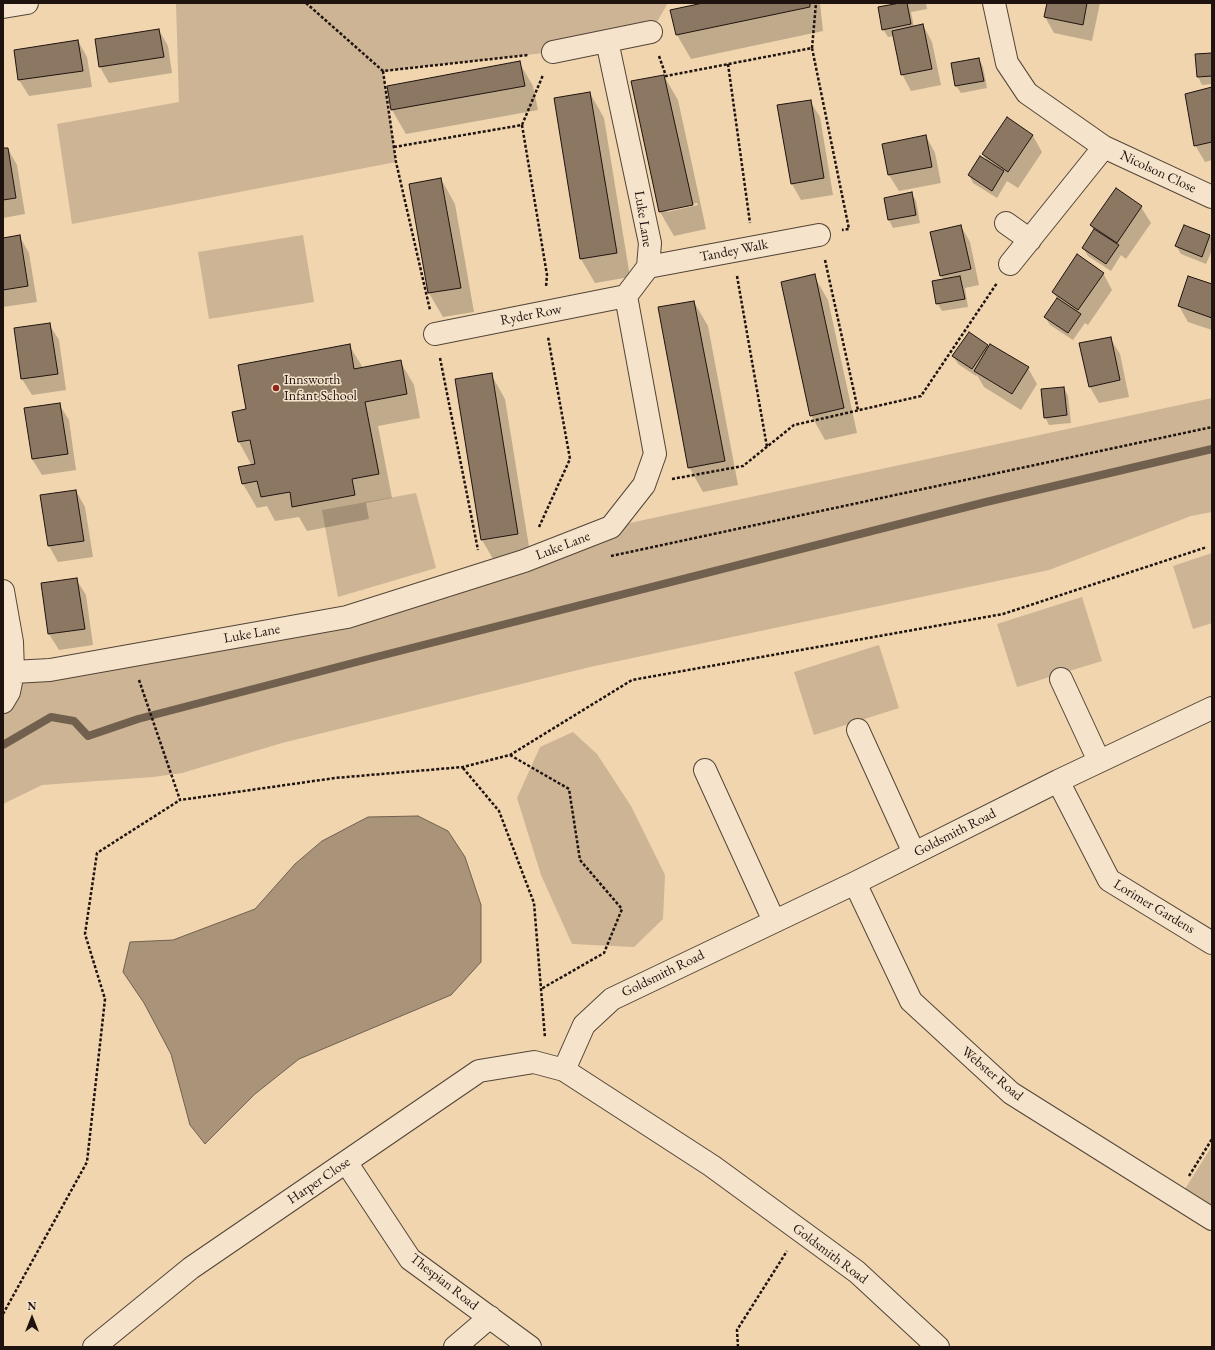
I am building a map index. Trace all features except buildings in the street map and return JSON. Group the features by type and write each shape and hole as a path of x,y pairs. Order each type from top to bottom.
{"street":[{"path":"3,7 27,3"},
{"name":"Nicolson Close","path":"994,3 1007,63 1027,93 1104,147 1212,197"},
{"path":"553,52 651,32"},
{"name":"Luke Lane","path":"13,672 50,670 347,617 524,561 611,527 644,484 655,454 626,296 648,267 650,243 607,41"},
{"name":"Nicolson Close","path":"1010,264 1104,147"},
{"path":"1006,223 1030,240"},
{"name":"Tandey Walk","path":"648,267 819,235"},
{"name":"Ryder Row","path":"435,334 626,296"},
{"path":"3,591 12,642 13,672 9,692 3,702"},
{"path":"1061,679 1099,761"},
{"name":"Goldsmith Road","path":"938,1347 857,1272 712,1166 564,1070 584,1025 612,999 855,883 1058,781 1212,708"},
{"path":"858,730 914,853"},
{"path":"705,770 774,921"},
{"name":"Lorimer Gardens","path":"1058,781 1109,880 1212,942"},
{"name":"Webster Road","path":"855,883 911,1001 1011,1093 1212,1220"},
{"name":"Harper Close","path":"94,1347 191,1268 479,1071 534,1062 564,1070"},
{"name":"Thespian Road","path":"346,1162 410,1259 530,1347"},
{"path":"455,1347 490,1317"}],"path":[{"path":"306,3 383,72 553,52 522,125 547,275 544,312 570,459 524,561"},
{"path":"816,3 812,48 849,229 819,235 858,410"},
{"path":"651,32 666,76 812,48"},
{"path":"728,64 754,247"},
{"path":"394,147 522,125"},
{"path":"732,251 767,446"},
{"path":"644,484 743,466 794,425 921,396 1010,264"},
{"path":"605,557 1212,427"},
{"path":"3,1314 87,1162 105,999 85,934 97,853 180,800 334,778 463,767 510,755 632,680 1003,614 1207,547"},
{"path":"146,700 180,800"},
{"path":"510,755 569,789 580,860 622,909 604,953 541,989"},
{"path":"463,767 499,811 534,903 545,1038 534,1062"},
{"path":"1176,1196 1212,1139"},
{"path":"738,1347 737,1330 800,1230"}],"shaded area":[{"path":"176,3 668,3 651,32 553,52 383,71 396,162 72,224 57,124 179,102"},
{"path":"303,235 314,302 209,319 198,252"},
{"path":"1212,398 1212,512 1191,516 1049,570 590,667 282,743 182,773 153,777 42,785 3,804 3,702 13,672 347,617 611,527"},
{"path":"416,493 436,568 338,597 322,510"},
{"path":"1212,553 1212,623 1193,629 1173,566"},
{"path":"1082,597 1102,661 1017,687 997,624"},
{"path":"879,645 899,708 814,735 794,672"},
{"path":"573,732 597,754 631,806 665,875 663,919 634,947 572,944 541,875 517,798 540,747"},
{"path":"418,816 448,831 465,857 481,905 481,962 451,995 299,1059 255,1094 205,1144 190,1125 171,1054 144,1003 123,972 130,942 173,940 255,909 295,864 322,841 368,817"},
{"path":"1212,1146 1212,1211 1183,1192"}],"waterway":[{"path":"3,745 51,717 74,721 88,736 138,719 372,658 986,502 1212,449"}],"place":[{"name":"Innsworth Infant School","path":"276,388"}]}
